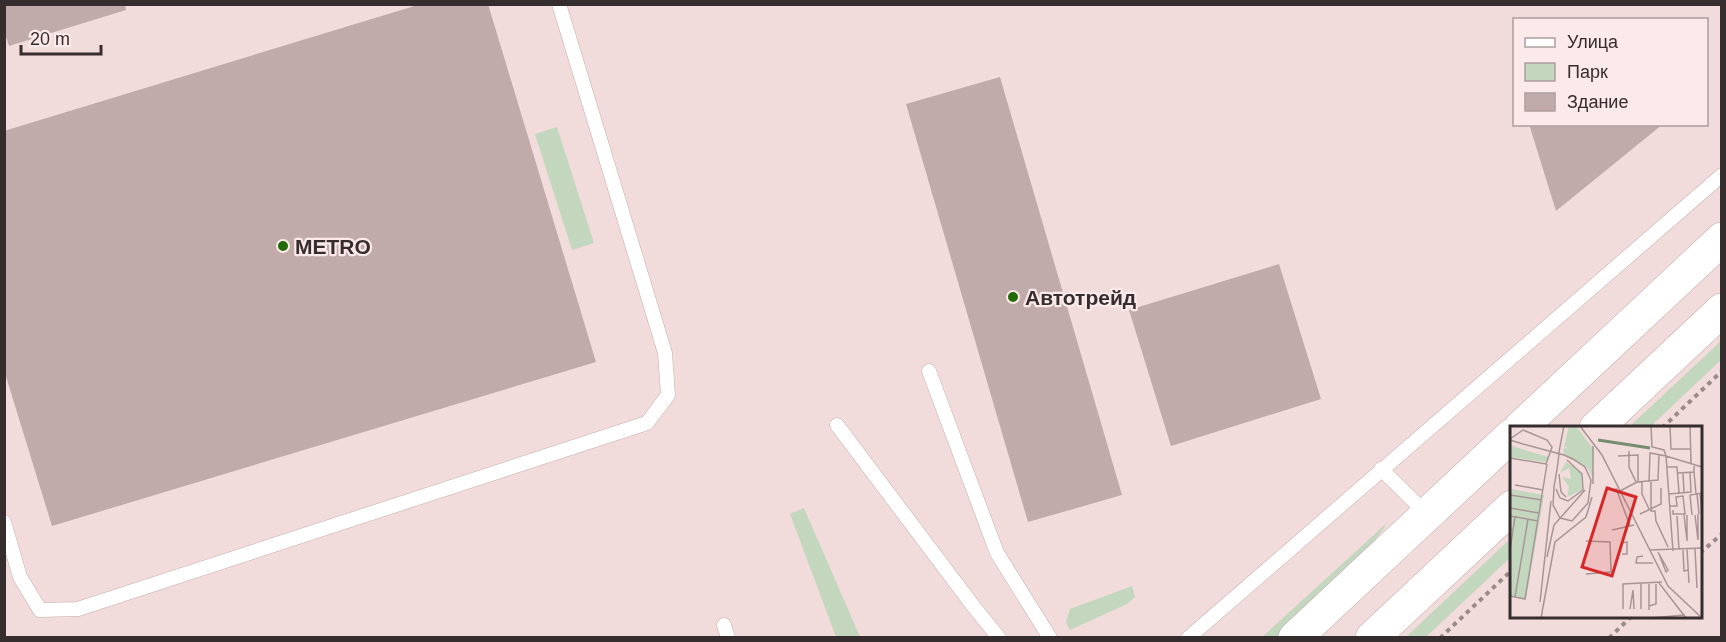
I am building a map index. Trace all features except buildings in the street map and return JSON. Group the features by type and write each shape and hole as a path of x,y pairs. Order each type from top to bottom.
{"main road":[{"path":"1522,426 1722,239"},
{"path":"1598,426 1722,310"},
{"path":"1295,638 1510,437"},
{"path":"1372,638 1510,509"}],"lane":[{"path":"4,522 20,577 40,610 78,609 647,423 668,395 665,353 559,4"},
{"path":"1188,638 1722,175"},
{"path":"929,371 997,553 1050,638"},
{"path":"837,425 999,638"},
{"path":"1381,469 1427,514"}],"path":[{"path":"1664,426 1722,371"},
{"path":"1702,552 1722,534"},
{"path":"1440,638 1510,572"},
{"path":"1609,638 1630,618"}],"green space":[{"path":"557,127 594,243 572,250 535,134"},
{"path":"1721,341 1721,360 1651,426 1630,426"},
{"path":"804,508 860,637 836,637 790,514"},
{"path":"1388,522 1359,563 1278,637 1261,638"},
{"path":"1510,539 1510,558 1426,637 1406,637"},
{"path":"1132,586 1135,597 1127,604 1070,630 1066,622 1070,609"}],"place":[{"name":"METRO","path":"283,246"},
{"name":"Автотрейд","path":"1013,297"}]}
